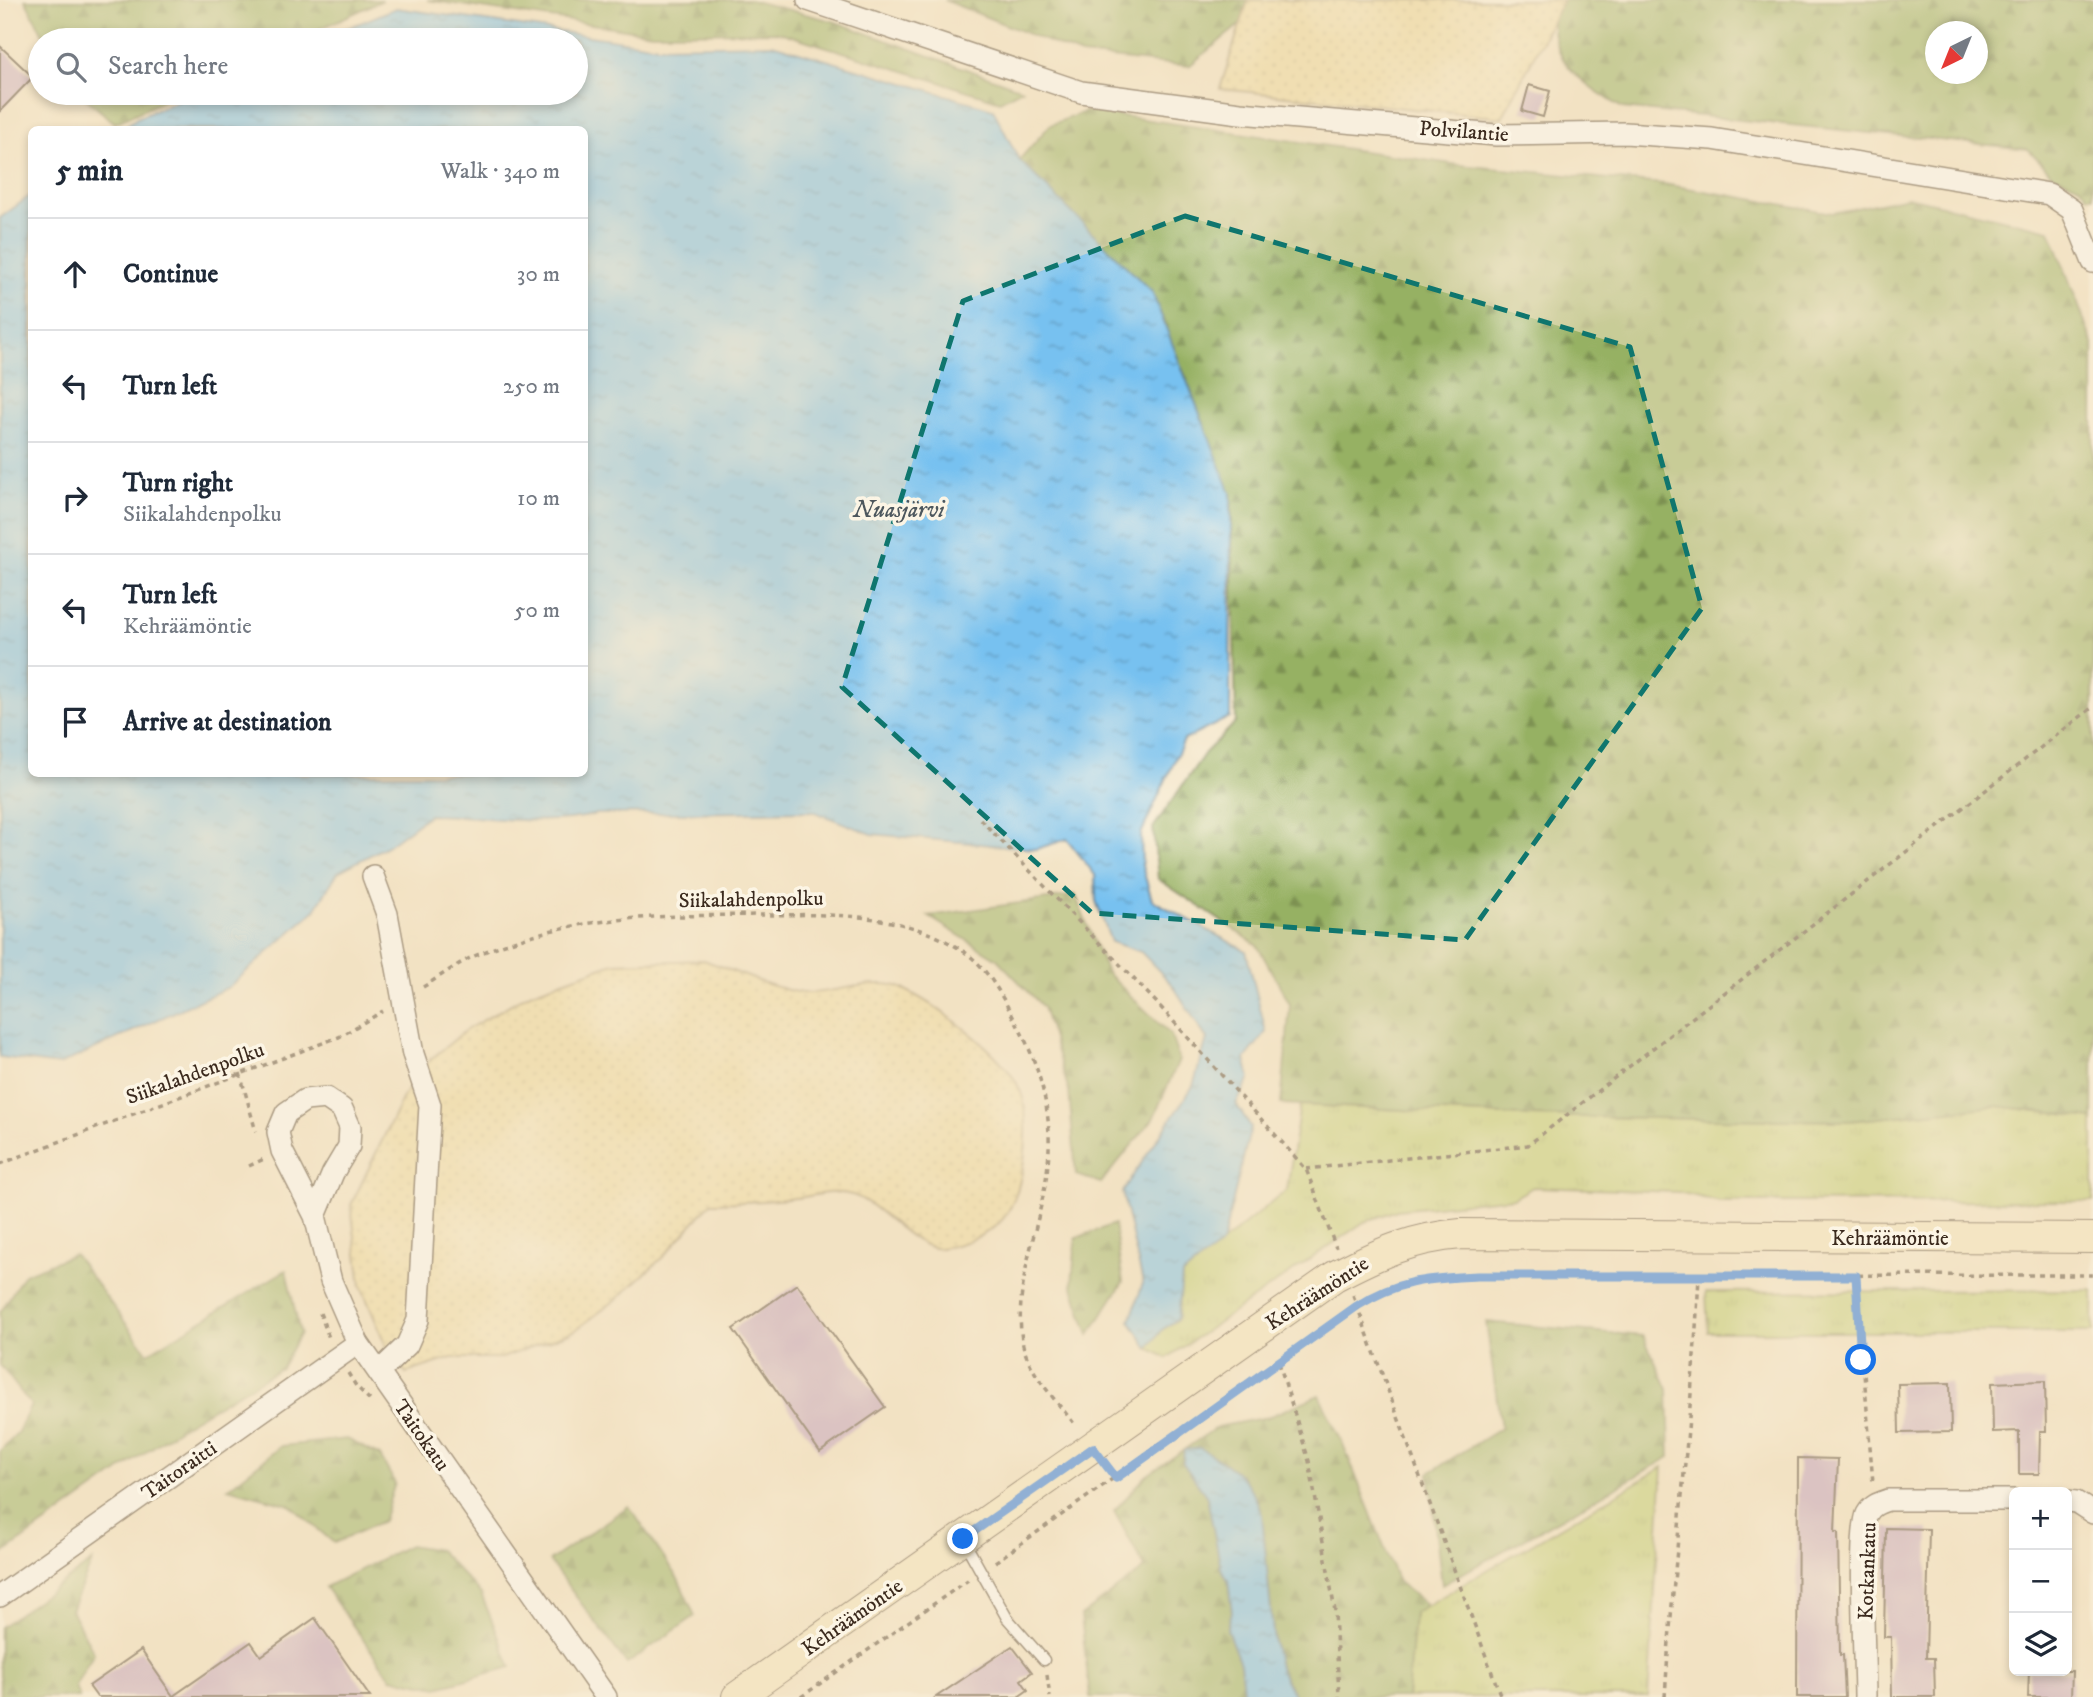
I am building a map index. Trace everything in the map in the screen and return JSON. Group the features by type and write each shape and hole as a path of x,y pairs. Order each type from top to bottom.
{"street":[{"name":"Polvilantie","path":"808,0 1081,92 1240,113 1496,135 1625,133 1712,139 2049,194 2072,210 2093,262"},
{"path":"373,876 387,914 413,1054 430,1105 418,1320 407,1345 379,1372"},
{"name":"Taitokatu","path":"315,1216 333,1173 349,1146 350,1127 342,1109 326,1098 305,1100 286,1113 278,1132 282,1151 315,1216 331,1281 358,1343 606,1697"},
{"name":"Kehräämöntie","path":"737,1697 1344,1271 1386,1250 1425,1237 1461,1234 2093,1238"},
{"name":"Taitoraitti","path":"0,1596 358,1343"},
{"name":"Kotkankatu","path":"1865,1697 1864,1546 1866,1516 1874,1505 1888,1500 2009,1500"},
{"path":"2072,1502 2093,1513"}],"lane":[{"path":"963,1539 979,1572 1044,1660"}],"path":[{"path":"1306,1169 1528,1145 2093,707"},
{"path":"980,819 1156,1002 1306,1169 1501,1697"},
{"name":"Siikalahdenpolku","path":"0,1164 339,1037 476,955 523,937 576,923 644,916 844,914 908,925 967,953 990,979 1032,1052 1048,1121 1048,1167 1020,1305 1022,1342 1037,1374 1116,1478"},
{"path":"801,1697 1357,1306 1377,1294 1418,1279 1477,1276 2093,1275"},
{"path":"1665,1697 1694,1374 1699,1276"},
{"path":"1856,1276 1861,1360 1870,1425 1874,1505"},
{"path":"1279,1363 1309,1461 1335,1611 1339,1697"},
{"path":"1044,1660 1050,1697"}],"highlighted area":[{"path":"1185,216 1630,347 1702,608 1465,940 1092,913 842,687 963,301"}],"green space":[{"path":"25,0 383,0 321,28 40,28"},
{"path":"427,0 750,0 833,21 1022,89 1000,101 779,32 652,33"},
{"path":"944,0 1264,0 1254,13 1189,66 1081,55"},
{"path":"1554,0 2093,0 2093,196 2088,196 2080,186 2053,175 2028,149 1622,108 1591,88 1568,66 1554,38"},
{"path":"93,105 154,105 115,123"},
{"path":"1087,111 1459,165 1664,184 1832,213 1908,197 2050,230 2093,344 2093,1118 1997,1106 1849,1121 1524,1116 1281,1104 1290,1004 1257,945 1158,879 1153,828 1205,753 1236,722 1231,493 1078,221 1019,160 1050,125"},
{"path":"1075,895 1107,973 1171,1035 1179,1060 1153,1119 1101,1183 1076,1175 1069,1091 1043,1007 997,959 928,916"},
{"path":"1300,1105 1524,1116 1849,1121 1997,1106 2093,1118 2093,1201 1720,1202 1678,1192 1533,1187 1514,1198 1397,1210 1364,1222 1167,1358 1148,1348 1163,1329 1178,1319 1182,1275 1287,1190"},
{"path":"1114,1224 1123,1282 1089,1335 1072,1284 1076,1238"},
{"path":"74,1254 148,1353 286,1270 300,1333 281,1368 184,1425 0,1556 0,1451 18,1432 31,1405 0,1365 0,1313 24,1274"},
{"path":"2093,1290 2093,1332 1708,1332 1706,1292"},
{"path":"1486,1322 1643,1336 1668,1389 1670,1457 1442,1585 1429,1473 1501,1428"},
{"path":"1319,1395 1343,1444 1398,1582 1427,1605 1414,1613 1407,1697 1295,1697 1279,1668 1274,1644 1262,1516 1257,1499 1183,1463 1207,1497 1221,1568 1228,1580 1232,1612 1227,1630 1240,1663 1244,1697 1090,1697 1081,1616 1145,1568 1114,1511 1146,1476 1217,1427 1268,1417"},
{"path":"347,1439 380,1456 395,1483 383,1521 334,1543 290,1505 228,1488 281,1446"},
{"path":"1663,1467 1648,1697 1407,1697 1414,1613"},
{"path":"629,1506 678,1579 695,1616 627,1664 549,1561"},
{"path":"409,1545 439,1550 481,1594 511,1667 438,1687 391,1678 325,1587"},
{"path":"92,1562 71,1610 94,1653 75,1686 79,1697 0,1697 0,1627"}],"sand":[{"path":"1248,0 1563,0 1502,118 1220,89"},
{"path":"704,960 768,984 804,993 889,984 932,1005 968,1032 1001,1062 1013,1077 1025,1106 1024,1161 1015,1198 1008,1212 993,1228 979,1236 941,1248 920,1242 873,1206 845,1193 711,1203 663,1257 617,1299 574,1331 502,1358 452,1358 406,1373 389,1353 361,1286 351,1205 404,1095 430,1060 466,1030 532,992 614,963"}],"water":[{"name":"Nuasjärvi","path":"396,8 534,28 348,28"},
{"name":"Nuasjärvi","path":"588,36 658,46 772,44 993,109 1019,160 1152,292 1231,493 1230,717 1184,740 1141,834 1142,866 1152,900 1246,951 1266,1032 1245,1059 1250,1078 1236,1104 1251,1127 1222,1244 1182,1275 1178,1319 1163,1329 1148,1348 1130,1321 1143,1283 1122,1192 1193,1086 1207,1039 1172,984 1141,952 1111,942 1096,901 1095,875 1067,839 1036,849 872,834 812,811 597,814 556,820 429,815 387,846 338,872 314,911 229,987 59,1065 0,1057 0,218 28,197 28,777 588,777 588,126 125,126 168,105 588,105"},
{"path":"1200,1448 1239,1474 1252,1491 1262,1515 1274,1644 1279,1668 1294,1697 1244,1697 1240,1663 1227,1630 1232,1612 1228,1580 1221,1568 1207,1497 1183,1463 1184,1450"}],"building":[{"path":"0,46 28,72 28,82 0,111"},
{"path":"1529,85 1550,91 1543,117 1522,111"},
{"path":"797,1284 885,1407 820,1452 733,1329"},
{"path":"2045,1381 2046,1431 2040,1431 2039,1474 2019,1474 2019,1431 1993,1432 1992,1383"},
{"path":"1950,1383 1951,1432 1899,1433 1898,1384"},
{"path":"1798,1458 1838,1459 1835,1532 1838,1532 1840,1655 1843,1655 1845,1697 1797,1697"},
{"path":"1886,1528 1929,1529 1926,1658 1934,1658 1935,1697 1892,1697 1891,1637 1884,1637"},
{"path":"315,1618 370,1697 97,1697 89,1686 141,1650 173,1696 251,1642 261,1656"},
{"path":"1012,1646 1032,1672 1021,1680 1028,1690 1018,1697 936,1697"},
{"path":"2029,1676 2072,1676 2071,1697 2028,1697"}],"route":[{"path":"963,1539 1093,1448 1116,1478 1357,1306 1377,1294 1418,1279 1477,1276 1856,1276 1861,1360"}]}
